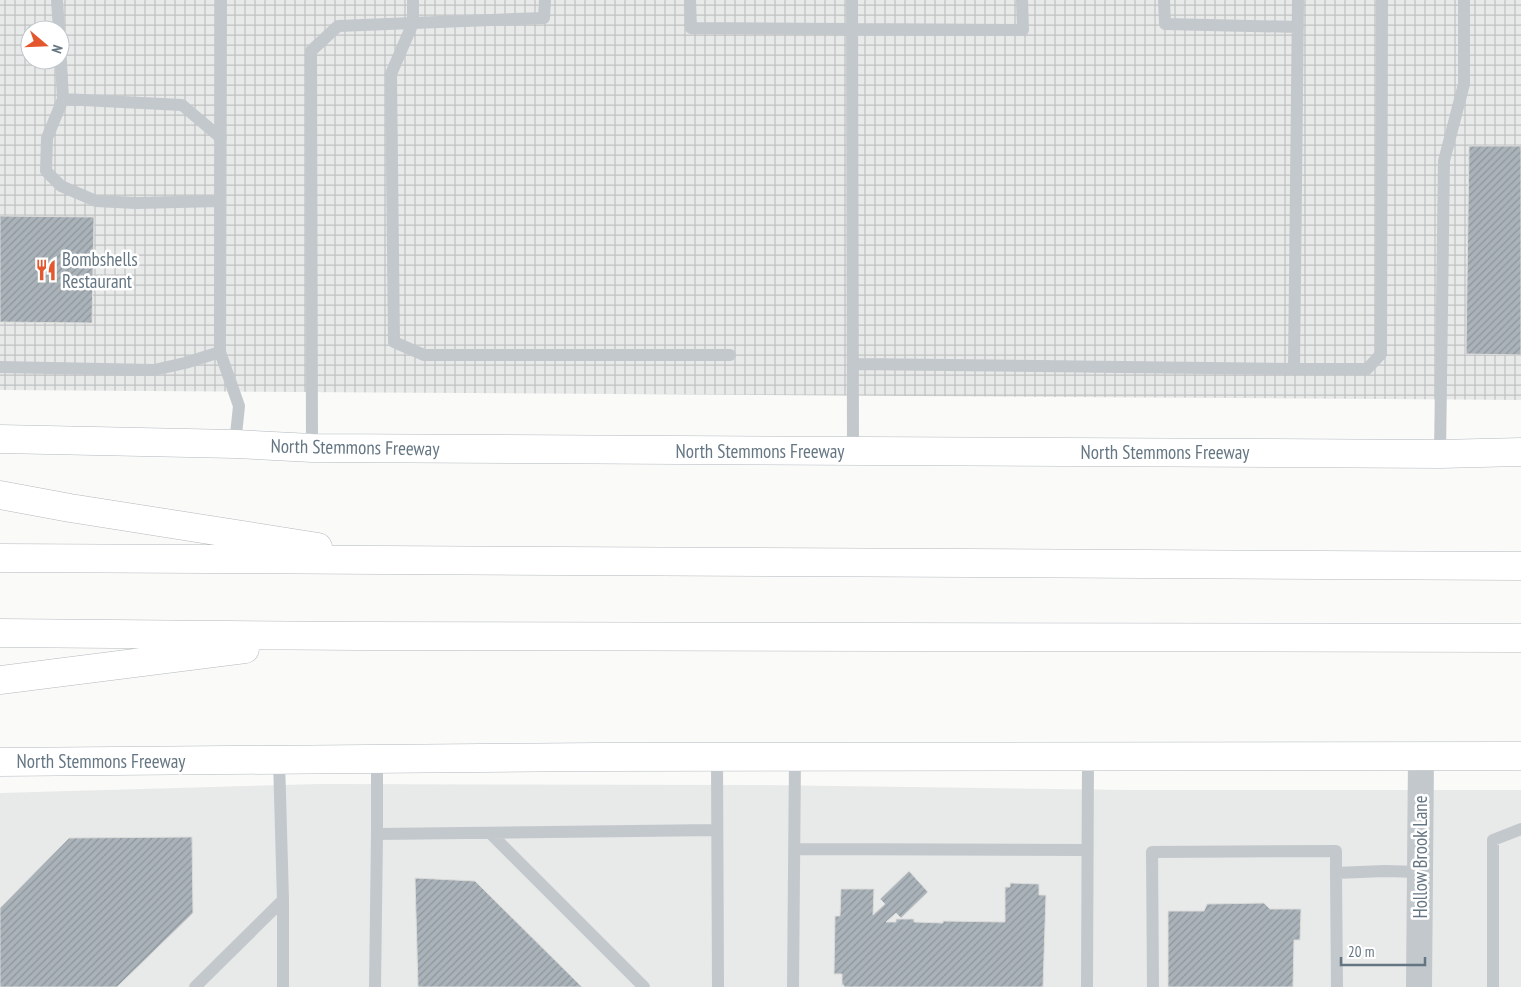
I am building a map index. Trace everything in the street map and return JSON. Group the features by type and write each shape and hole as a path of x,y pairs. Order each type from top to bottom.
{"main road":[{"name":"North Stemmons Freeway","path":"0,439 235,444 312,448 1440,454 1521,452"},
{"path":"0,495 70,508 411,561"},
{"path":"0,558 1521,566"},
{"path":"0,633 358,636 1521,638"},
{"path":"0,680 358,636"},
{"name":"North Stemmons Freeway","path":"0,762 717,757 1521,756"}],"street":[{"name":"Hollow Brook Lane","path":"1419,987 1421,756"}],"lane":[{"path":"57,0 58,20"},
{"path":"221,0 220,352 239,406 235,444"},
{"path":"414,0 413,23 391,74 394,342 424,355 730,355"},
{"path":"312,448 311,51 338,26 544,18 545,0"},
{"path":"690,0 691,28 1023,30 1022,0"},
{"path":"852,0 853,451"},
{"path":"1164,0 1165,24 1298,27"},
{"path":"1294,369 1298,0"},
{"path":"853,364 1367,370 1381,354 1382,0"},
{"path":"1440,454 1444,161 1464,84 1464,0"},
{"path":"61,70 63,99 47,138 46,171 61,186 96,201 136,203 220,201"},
{"path":"63,99 182,105 221,138"},
{"path":"0,366 154,370 220,352"},
{"path":"1087,987 1088,756"},
{"path":"717,757 718,987"},
{"path":"793,987 795,757"},
{"path":"375,987 377,759"},
{"path":"279,760 283,900 283,987"},
{"path":"1493,987 1494,840 1521,829"},
{"path":"377,834 717,830"},
{"path":"490,833 644,987"},
{"path":"794,849 1087,850"},
{"path":"1153,987 1152,852 1336,851 1337,987"},
{"path":"1336,872 1420,872"},
{"path":"195,987 283,900"}],"shaded area":[{"path":"0,0 1521,0 1521,400 0,390"},
{"path":"319,784 760,785 1127,790 1521,790 1521,987 0,987 0,793"}],"building":[{"path":"1469,146 1521,146 1521,355 1466,354"},
{"name":"Bombshells Restaurant","path":"0,216 94,217 92,323 0,322"},
{"path":"192,837 193,913 117,987 0,987 0,908 69,838"},
{"path":"909,871 928,892 901,918 896,913 886,922 896,922 896,919 914,919 914,922 943,923 943,921 1005,922 1005,887 1010,887 1010,883 1039,884 1039,895 1046,895 1043,987 844,987 842,985 842,974 834,974 835,916 840,916 841,889 874,889 873,915 885,904 880,899"},
{"path":"415,878 475,881 582,987 418,987"},
{"path":"1264,903 1270,909 1301,909 1300,940 1294,940 1293,987 1168,987 1168,911 1204,911 1207,904"}],"place":[{"name":"Bombshells Restaurant","path":"46,270"}]}
